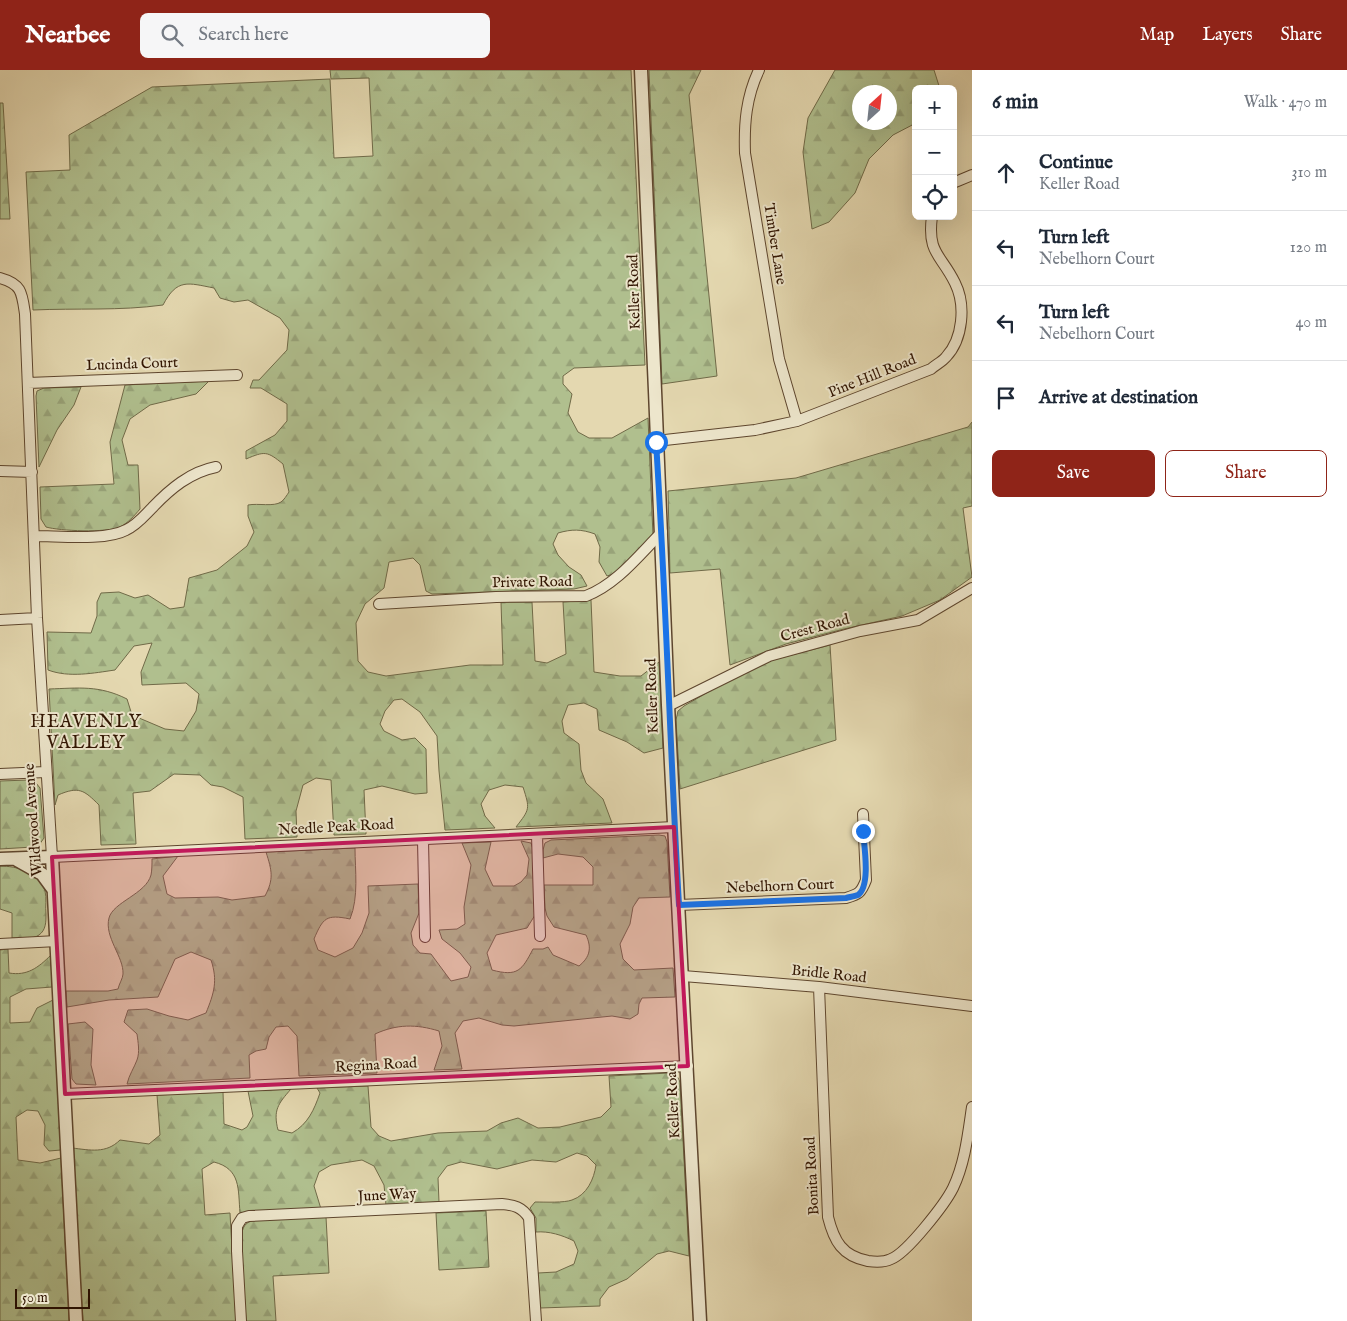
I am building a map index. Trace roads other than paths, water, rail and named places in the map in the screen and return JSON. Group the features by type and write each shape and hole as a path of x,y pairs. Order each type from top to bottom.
{"street":[{"name":"Keller Road","path":"641,70 668,706 700,1321"},
{"name":"Timber Lane","path":"759,70 747,106 744,130 745,154 779,359 797,421"},
{"path":"957,182 972,175"},
{"name":"Pine Hill Road","path":"656,442 747,431 797,421 931,369 946,357 958,337 961,303 955,284 933,249 930,232 932,220"},
{"name":"Wildwood Avenue","path":"0,278 11,281 19,287 25,314 37,618 57,941 76,1321"},
{"name":"Lucinda Court","path":"28,383 237,375"},
{"path":"35,536 104,536 118,534 135,525 183,480 196,473 216,467"},
{"path":"0,471 32,472"},
{"name":"Private Road","path":"379,604 586,596 611,583 662,532"},
{"name":"Crest Road","path":"668,706 769,656 842,636 918,620 972,588"},
{"path":"0,620 37,618"},
{"path":"0,774 46,772"},
{"name":"Nebelhorn Court","path":"679,905 846,898 858,895 863,889 866,880 863,814"},
{"name":"Needle Peak Road","path":"6,859 674,827"},
{"path":"537,835 540,936"},
{"path":"423,840 425,937"},
{"path":"6,859 22,861 42,874 54,889"},
{"path":"0,944 57,941"},
{"name":"Bridle Road","path":"683,976 819,987 972,1006"},
{"name":"Bonita Road","path":"819,987 828,1217 832,1233 840,1247 856,1258 874,1262 891,1259 905,1249 938,1212 952,1190 960,1172 972,1107"},
{"name":"Regina Road","path":"65,1094 688,1066"},
{"name":"June Way","path":"241,1321 237,1226 242,1218 248,1216 502,1204 514,1205 524,1210 529,1218 536,1321"}],"district":[{"name":"HEAVENLY VALLEY","path":"86,732"}]}
